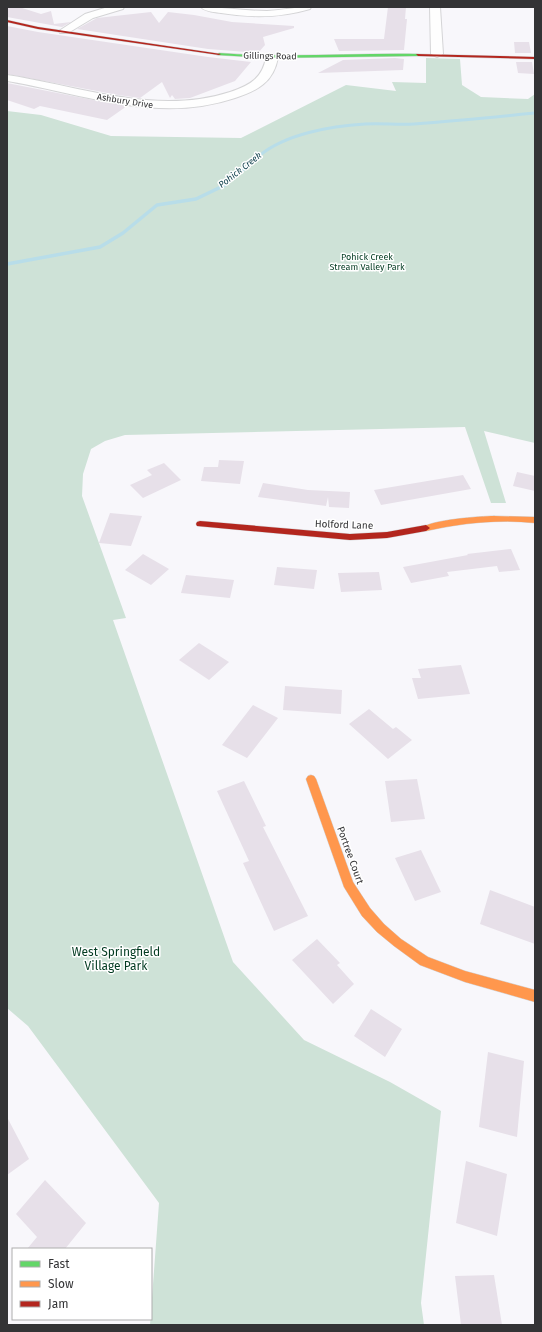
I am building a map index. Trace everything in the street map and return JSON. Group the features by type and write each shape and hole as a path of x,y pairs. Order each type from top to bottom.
{"street":[{"path":"64,31 89,16 119,7"},
{"path":"206,7 242,13 265,14 288,12 306,7"},
{"path":"435,7 437,54"},
{"name":"Gillings Road","path":"7,21 208,53 272,58 378,54 437,54 535,58"},
{"name":"Ashbury Drive","path":"7,78 44,84 125,103 159,106 187,105 222,99 253,87 266,76 270,69 272,58"},
{"name":"Holford Lane","path":"200,524 229,525 334,536 365,537 483,518 515,517 535,520"},
{"name":"Portree Court","path":"311,779 348,884 356,899 375,923 394,941 423,960 443,968 535,996"}],"green space":[{"path":"426,58 460,59 462,85 481,97 528,99 535,94 535,443 484,431 506,503 491,503 465,427 125,435 105,441 91,449 83,474 82,496 126,618 113,620 233,962 304,1040 390,1082 441,1111 421,1303 424,1325 150,1325 150,1320 152,1320 152,1298 159,1203 28,1026 7,1008 7,111 41,115 111,136 241,138 346,85 396,91 392,82 426,83"}],"building":[{"path":"7,7 19,7 41,14 51,11 54,24 71,22 62,27 7,17"},
{"path":"388,7 406,7 405,19 407,19 404,50 339,51 334,39 384,39"},
{"path":"151,12 159,23 168,12 232,22 294,26 294,28 263,37 265,45 258,53 208,49 77,29 97,18"},
{"path":"7,26 38,32 251,62 235,81 190,98 175,99 172,95 170,98 162,82 140,98 118,95 7,74"},
{"path":"514,42 529,42 531,53 515,53"},
{"path":"404,59 403,70 318,73 343,60"},
{"path":"516,62 532,62 534,74 518,73"},
{"path":"7,83 127,106 107,120 40,106 34,109 7,100"},
{"path":"219,460 244,461 240,484 201,481 204,467 218,467"},
{"path":"164,463 181,480 143,498 130,485 152,475 147,470"},
{"path":"517,472 535,476 535,491 513,486"},
{"path":"463,475 471,489 381,505 374,490"},
{"path":"263,483 308,490 350,492 349,508 329,507 328,497 326,506 258,497"},
{"path":"110,513 142,516 131,546 99,543"},
{"path":"511,549 520,570 499,572 497,566 447,572 449,576 411,583 403,567 468,555 467,554"},
{"path":"143,554 169,569 151,585 125,570"},
{"path":"277,567 317,570 314,589 274,585"},
{"path":"379,572 382,590 341,592 338,573"},
{"path":"186,575 234,580 230,598 181,593"},
{"path":"199,643 229,662 209,680 179,660"},
{"path":"461,665 470,694 418,699 412,678 421,678 418,669"},
{"path":"285,686 342,690 341,714 283,710"},
{"path":"253,705 278,718 247,758 222,745"},
{"path":"369,709 393,729 396,727 412,740 388,759 349,724"},
{"path":"417,779 425,819 391,822 385,781"},
{"path":"244,781 266,826 263,827 308,916 274,931 243,863 249,861 217,791"},
{"path":"421,850 441,892 415,901 395,858"},
{"path":"490,890 535,907 535,944 480,924"},
{"path":"317,939 340,963 337,965 354,984 333,1004 292,960"},
{"path":"371,1009 402,1029 385,1057 354,1036"},
{"path":"488,1052 524,1061 517,1137 479,1127"},
{"path":"7,1117 29,1159 7,1175"},
{"path":"466,1161 507,1174 497,1236 456,1223"},
{"path":"45,1180 86,1223 66,1248 28,1248 37,1237 16,1214"},
{"path":"494,1275 502,1325 461,1325 455,1276"}],"waterway":[{"name":"Pohick Creek","path":"259,156 282,142 309,132 323,129 352,125 414,124 535,113"},
{"name":"Pohick Creek","path":"7,264 100,247 123,233 157,205 196,199 225,185 260,155"}],"traffic: fast":[{"path":"219,54 269,57 418,55"}],"traffic: slow":[{"path":"426,528 480,519 507,518 535,520"},
{"path":"311,779 348,884 359,903 381,928 417,957 437,967 535,996"}],"traffic: jam":[{"path":"7,21 38,28 219,54"},
{"path":"418,55 535,58"},
{"path":"200,524 350,537 387,535 426,528"}],"park label":[{"name":"Pohick Creek Stream Valley Park","path":"367,262"},
{"name":"West Springfield Village Park","path":"116,959"}]}
